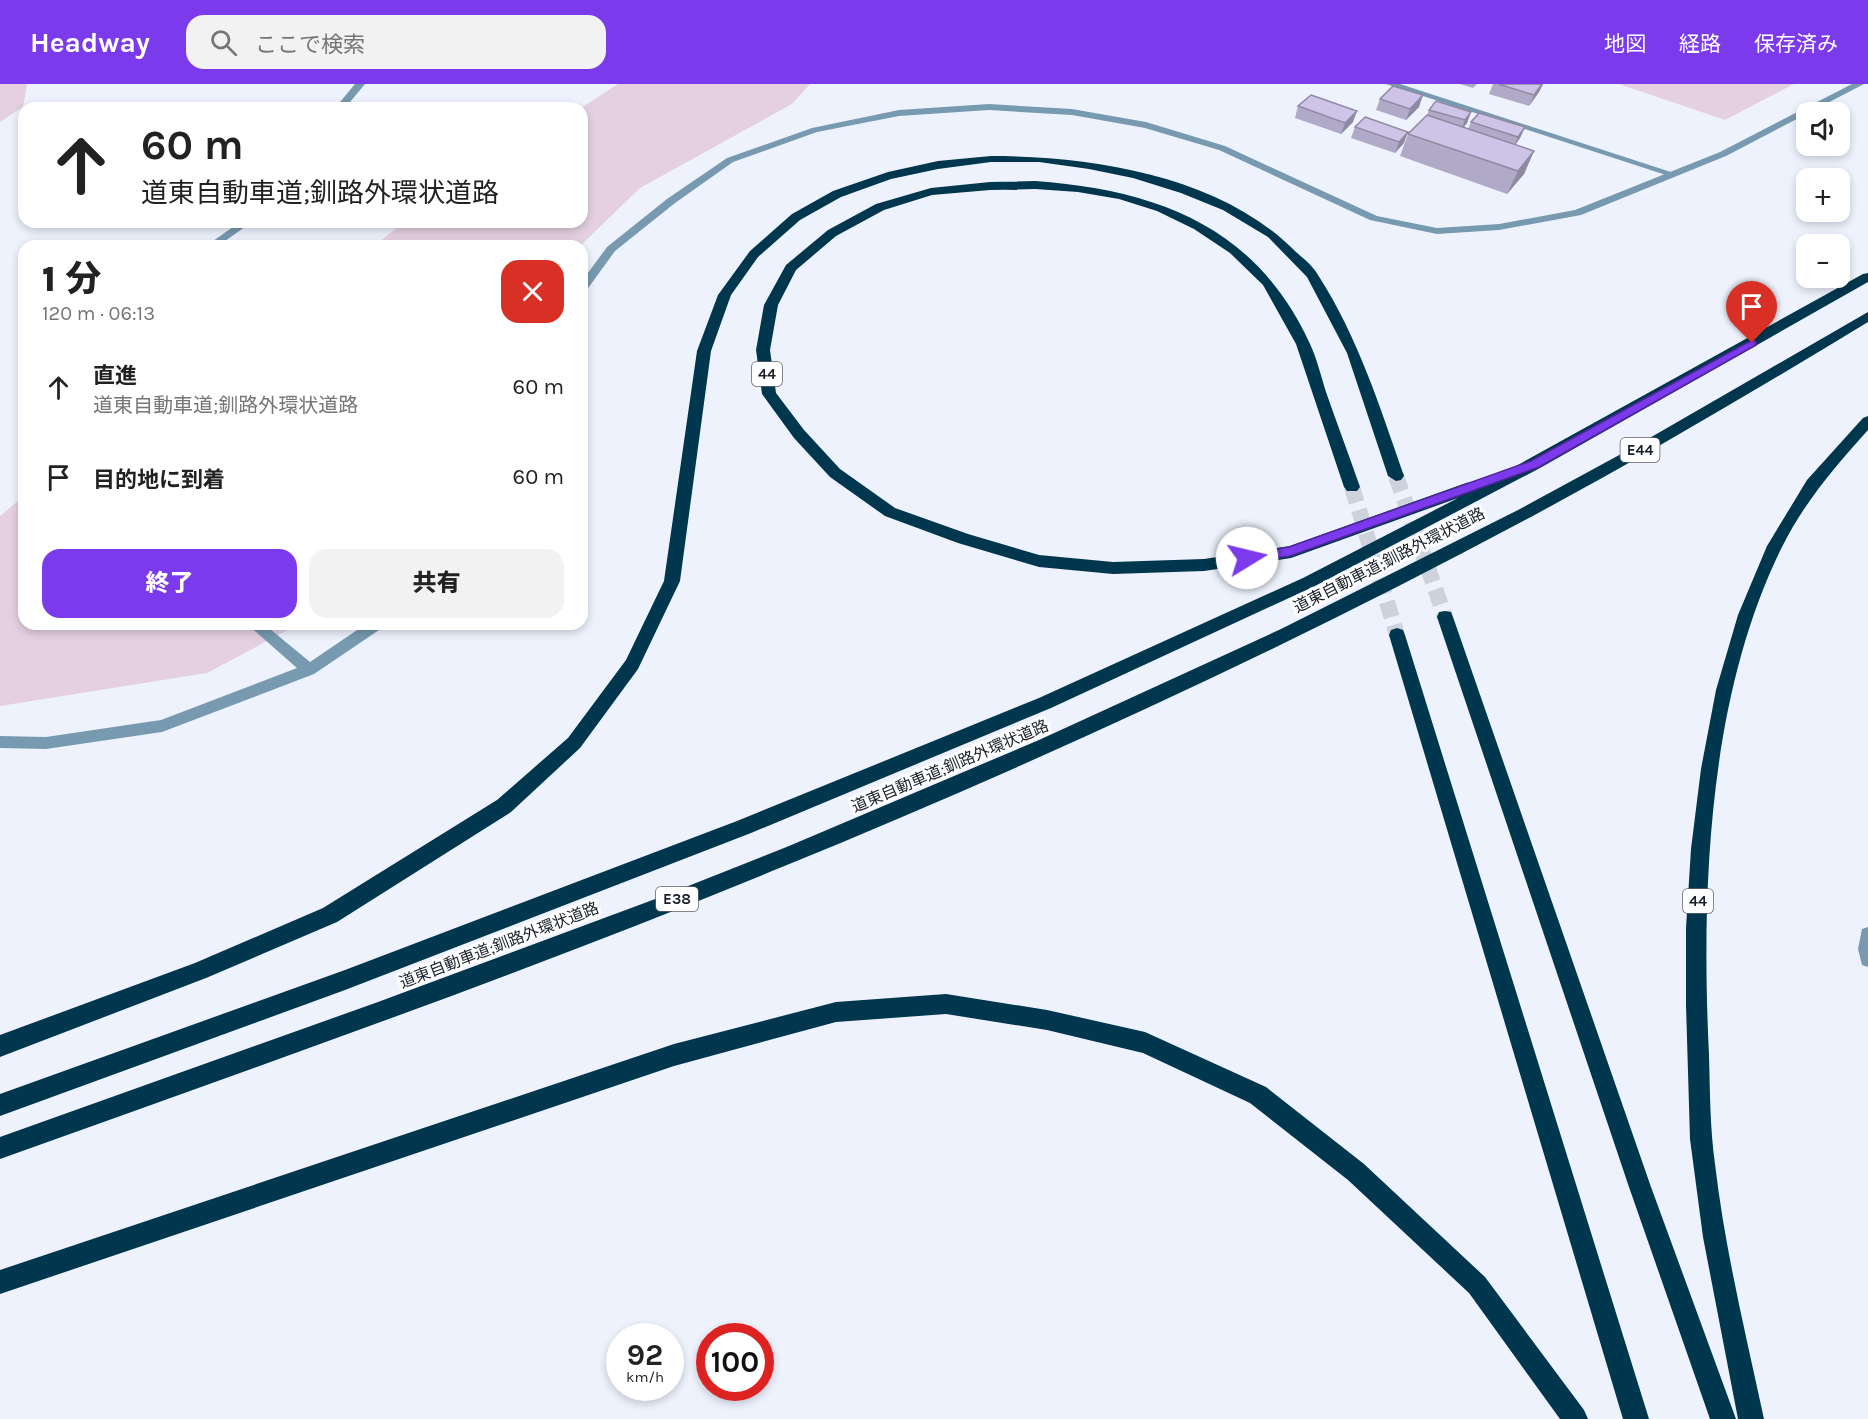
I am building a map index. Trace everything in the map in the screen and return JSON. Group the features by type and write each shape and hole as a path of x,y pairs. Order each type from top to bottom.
{"highway":[{"path":"0,1046 199,971 330,915 504,806 574,743 633,664 672,581 704,351 725,295 754,254 796,217 837,194 888,176 938,165 991,159 1039,159 1089,165 1136,175 1185,190 1227,207 1272,234 1312,275 1354,353 1396,476"},
{"name":"44","path":"1352,487 1303,344 1268,283 1234,250 1198,226 1161,208 1121,196 1078,188 1035,184 931,192 880,207 832,233 791,268 771,305 763,350 769,394 799,434 835,473 890,512 964,539 1039,561 1113,568 1204,565 1290,552 1535,464"},
{"name":"道東自動車道;釧路外環状道路","path":"0,1105 345,980 754,823 1045,703 1309,582 1535,464 1868,278"},
{"name":"道東自動車道;釧路外環状道路","path":"0,1148 347,1024 756,869 1063,739 1337,610 1586,480 1791,363 1868,316"},
{"name":"44","path":"1750,1419 1705,1174 1694,997 1701,845 1716,728 1743,621 1774,547 1812,483 1868,421"},
{"path":"1445,617 1640,1187 1723,1419"},
{"path":"1397,635 1636,1419"},
{"path":"0,1282 674,1055 836,1012 946,1004 1047,1020 1145,1043 1258,1095 1356,1172 1477,1285 1575,1419"}],"street":[{"path":"345,102 360,84"},
{"path":"1391,84 1672,174"},
{"path":"588,281 612,249 671,201 730,160 814,130 899,113 989,107 1072,112 1146,125 1222,148 1374,218 1437,231 1499,227 1576,213 1723,153 1859,84"},
{"path":"220,240 238,228"},
{"path":"261,630 309,670"},
{"path":"0,742 46,743 162,726 309,670 368,630"},
{"path":"1868,935 1866,949 1868,959"}],"shaded area":[{"path":"0,84 27,84 24,102 18,102 18,110 0,122"},
{"path":"618,84 810,84 792,104 640,188 586,240 382,240 396,228 588,228 588,103"},
{"path":"1619,84 1794,84 1725,120"},
{"path":"18,501 18,630 288,630 207,673 0,706 0,516"}],"building":[{"path":"1498,84 1542,84 1534,95"},
{"path":"1393,86 1423,95 1410,109 1380,99"},
{"path":"1311,95 1357,111 1345,123 1298,106"},
{"path":"1436,101 1471,112 1465,120 1429,110"},
{"path":"1479,113 1525,127 1518,137 1471,122"},
{"path":"1427,115 1534,151 1518,171 1408,134"},
{"path":"1365,117 1408,132 1399,142 1355,127"}],"tunnel":[{"path":"1396,476 1445,617"},
{"path":"1352,487 1397,635"}],"route":[{"path":"1247,558 1290,552 1535,464 1752,343"}]}
